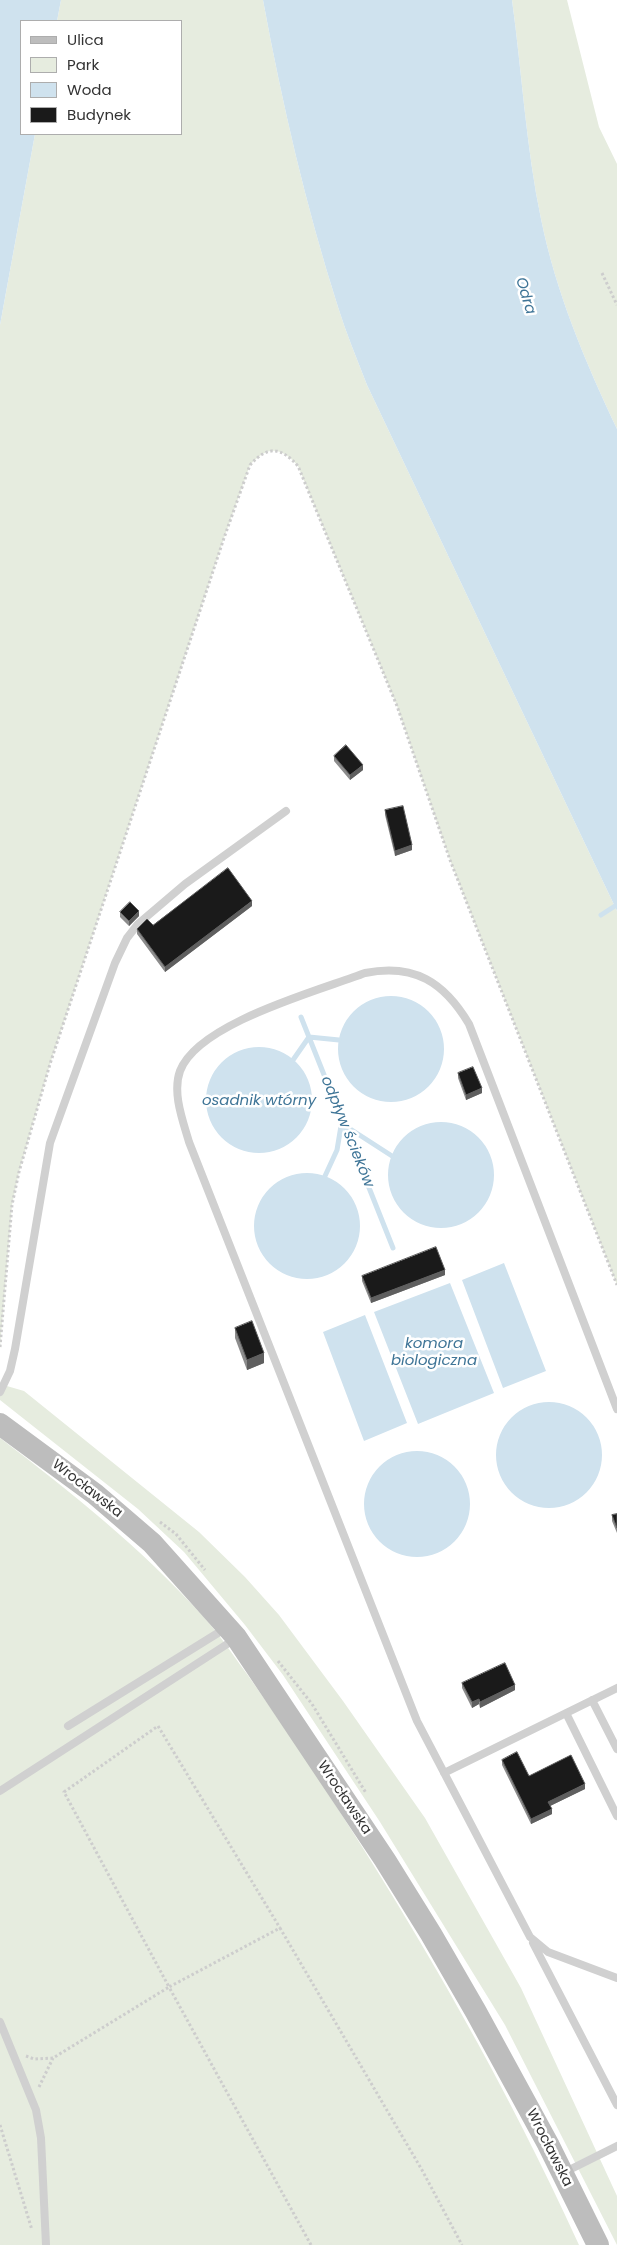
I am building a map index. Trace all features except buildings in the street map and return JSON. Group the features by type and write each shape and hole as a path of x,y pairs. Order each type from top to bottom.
{"main road":[{"name":"Wrocławska","path":"0,1424 94,1494 152,1543 232,1633 385,1860 431,1934 476,2012 598,2245"}],"lane":[{"path":"0,1392 10,1371 15,1350 50,1143 115,963 127,938 138,924 185,884 286,811"},
{"path":"617,1409 469,1024 447,994 423,977 411,972 382,970 365,973 229,1025 199,1045 187,1057 179,1072 178,1089 179,1107 188,1142 417,1721 617,2105"},
{"path":"68,1726 232,1633"},
{"path":"0,1792 232,1633"},
{"path":"444,1773 617,1688"},
{"path":"592,1700 617,1749"},
{"path":"566,1713 617,1816"},
{"path":"530,1937 548,1952 617,1978"},
{"path":"0,2022 36,2110 41,2138 46,2245"},
{"path":"562,2174 617,2146"}],"path":[{"path":"602,273 617,305"},
{"path":"0,1348 12,1205 40,1099 237,500 250,465 256,457 267,451 278,450 288,455 298,466 334,550 398,706 450,860 617,1285"},
{"path":"311,2245 64,1792 158,1726 280,1928 422,2170 462,2245"},
{"path":"13,2052 34,2058 53,2058 169,1987 280,1928"},
{"path":"36,2110 37,2092 53,2058"},
{"path":"0,2125 34,2236"}],"green space":[{"path":"61,0 263,0 278,77 305,193 341,317 367,385 617,911 617,1285 450,860 397,706 298,466 286,455 274,451 263,454 250,465 224,538 50,1064 19,1172 12,1205 0,1347 0,325 35,135 182,135 182,20 57,20"},
{"path":"512,0 567,0 599,127 617,164 617,429 594,378 563,300 547,246 536,192 528,137"},
{"path":"0,1384 24,1391 199,1532 245,1577 279,1615 343,1701 425,1818 521,1988 617,2196 617,2245 505,2025 380,1822 283,1675 245,1625 184,1552 138,1509 0,1400"},
{"path":"0,1438 79,1500 154,1566 207,1621 247,1674 319,1780 431,1960 523,2129 579,2245 0,2245"}],"water":[{"path":"0,0 61,0 57,20 20,20 20,135 35,135 0,325"},
{"name":"Odra","path":"263,0 512,0 528,137 536,192 547,246 563,300 594,378 617,429 617,911 367,385 341,317 305,193 278,77"},
{"name":"osadnik wtórny","path":"391,996 411,1000 428,1012 440,1029 444,1049 440,1069 428,1086 411,1098 391,1102 371,1098 354,1086 342,1069 338,1049 342,1029 354,1012 371,1000"},
{"name":"osadnik wtórny","path":"259,1047 279,1051 296,1063 308,1080 312,1100 308,1120 296,1137 279,1149 259,1153 239,1149 222,1137 210,1120 206,1100 210,1080 222,1063 239,1051"},
{"path":"441,1122 461,1126 478,1138 490,1155 494,1175 490,1195 478,1212 461,1224 441,1228 421,1224 404,1212 392,1195 388,1175 392,1155 404,1138 421,1126"},
{"path":"307,1173 327,1177 344,1189 356,1206 360,1226 356,1246 344,1263 327,1275 307,1279 287,1275 270,1263 258,1246 254,1226 258,1206 270,1189 287,1177"},
{"name":"komora biologiczna","path":"504,1263 546,1371 503,1388 462,1280"},
{"name":"komora biologiczna","path":"450,1283 494,1393 418,1424 374,1312"},
{"name":"komora biologiczna","path":"365,1315 407,1423 364,1441 323,1332"},
{"path":"549,1402 569,1406 586,1418 598,1435 602,1455 598,1475 586,1492 569,1504 549,1508 529,1504 512,1492 500,1475 496,1455 500,1435 512,1418 529,1406"},
{"path":"417,1451 437,1455 454,1467 466,1484 470,1504 466,1524 454,1541 437,1553 417,1557 397,1553 380,1541 368,1524 364,1504 368,1484 380,1467 397,1455"}],"waterway":[{"name":"odpływ ścieków","path":"601,915 615,906"},
{"name":"odpływ ścieków","path":"301,1017 393,1248"},
{"name":"odpływ ścieków","path":"293,1060 309,1037 339,1040"},
{"path":"325,1176 337,1150 342,1120"},
{"path":"344,1125 392,1156"}]}
